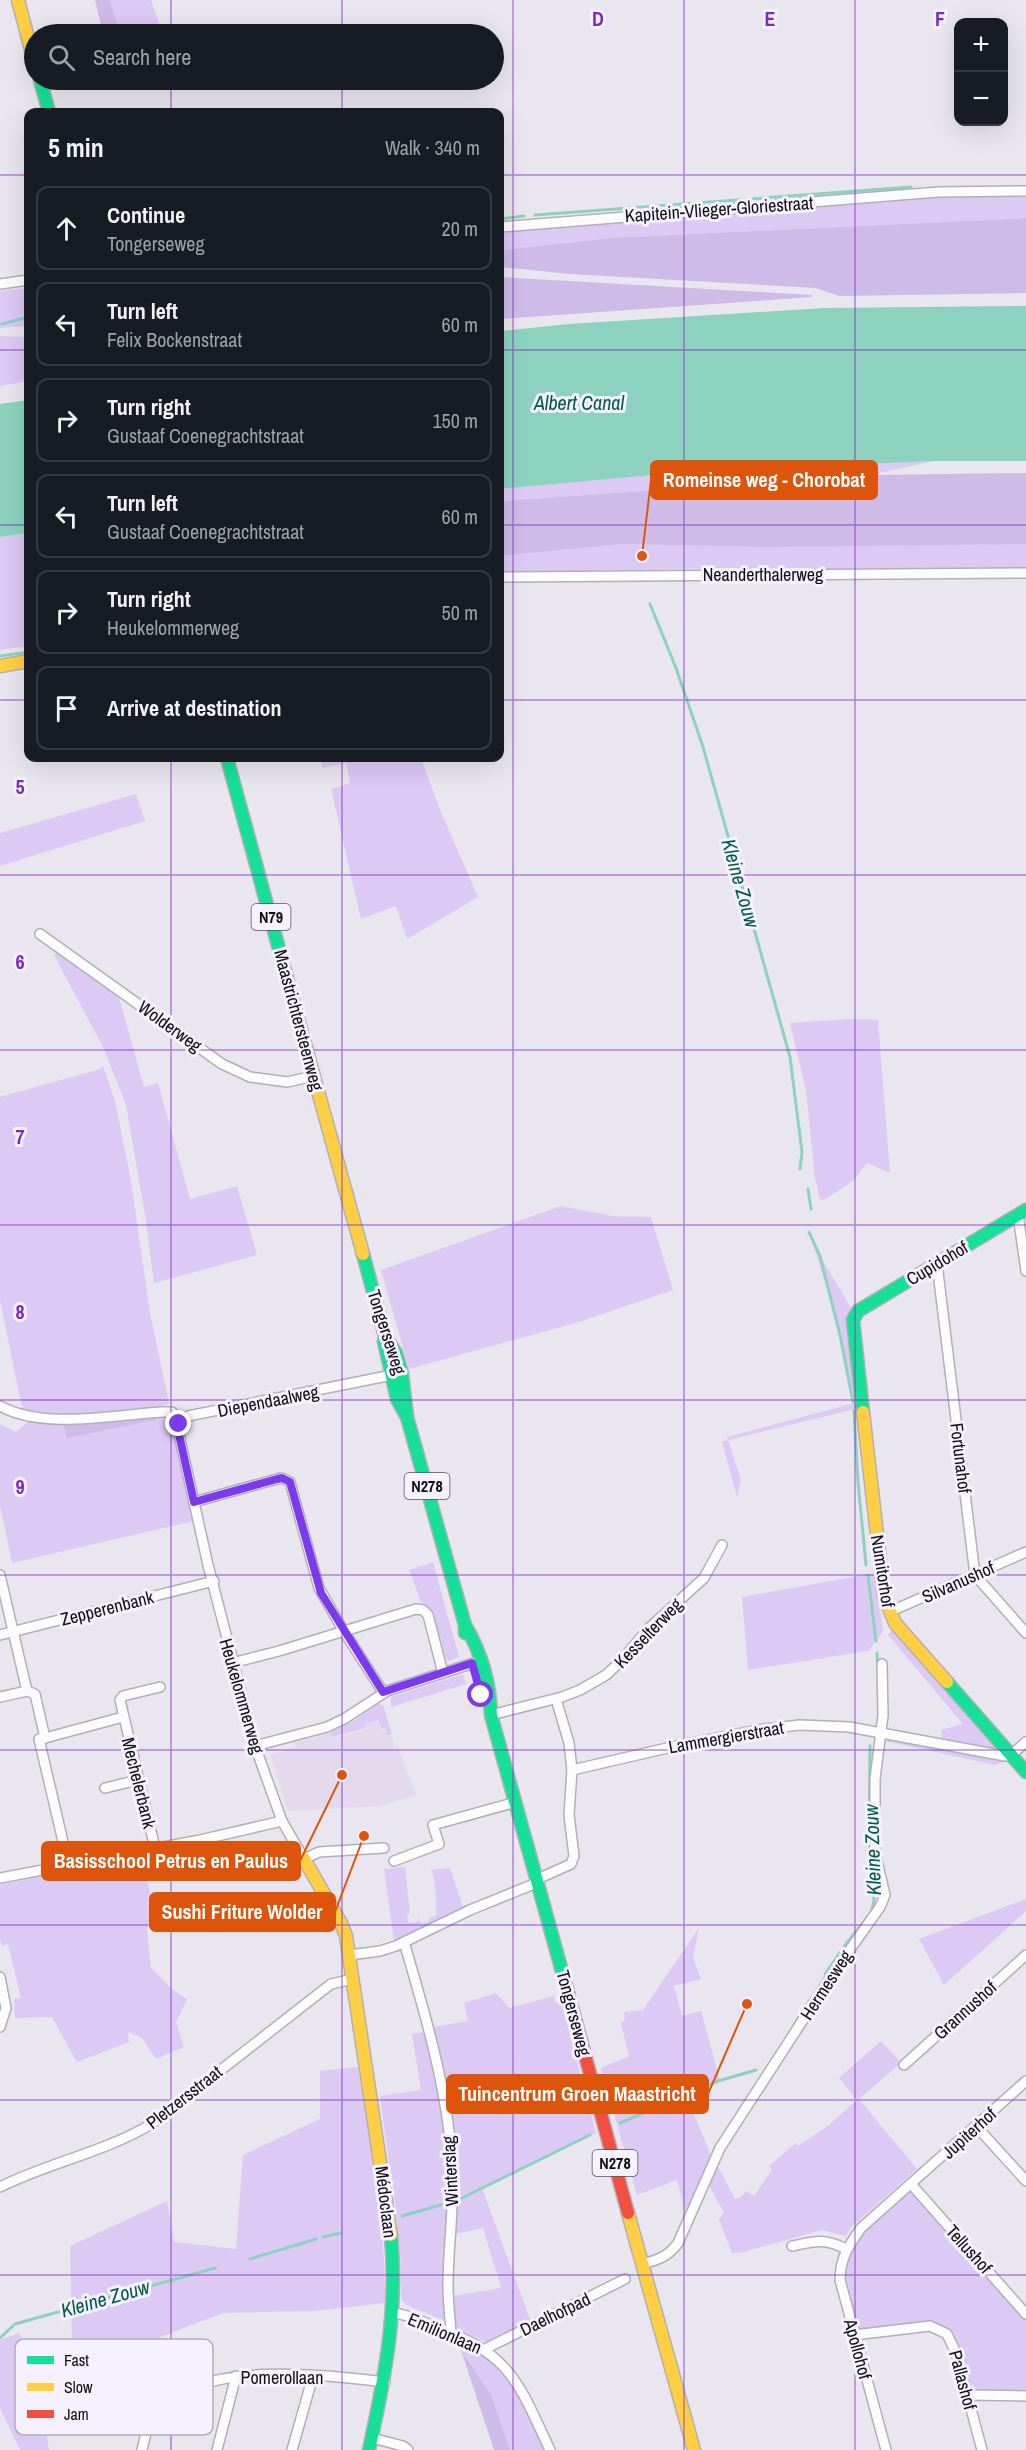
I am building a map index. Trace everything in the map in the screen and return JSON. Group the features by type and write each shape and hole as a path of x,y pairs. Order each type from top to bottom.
{"main road":[{"path":"18,0 24,24"},
{"path":"43,90 48,108"},
{"path":"0,666 24,663"},
{"name":"Maastrichtersteenweg","path":"228,762 352,1212"},
{"name":"Tongerseweg","path":"352,1212 385,1336 383,1346 396,1374 397,1399 408,1417 465,1624 465,1640 476,1662 483,1703 491,1715 516,1802 694,2450"},
{"name":"Cupidohof","path":"853,1320 858,1311 1022,1212"},
{"name":"Numitorhof","path":"853,1320 884,1596 889,1612 895,1623 1026,1772"},
{"name":"Heukelommerweg","path":"304,1859 342,1925 350,1955"},
{"name":"Médoclaan","path":"350,1955 390,2225 394,2268 393,2313 385,2382 370,2444"}],"street":[{"name":"Kapitein-Vlieger-Gloriestraat","path":"504,227 938,192 1026,191"},
{"path":"0,284 24,281"},
{"name":"Neanderthalerweg","path":"504,577 1026,573"},
{"name":"Wolderweg","path":"40,934 222,1064 250,1077 287,1082 314,1076"},
{"path":"1022,1212 1026,1271"},
{"name":"Fortunahof","path":"937,1264 975,1575"},
{"name":"Diependaalweg","path":"180,1422 188,1416 396,1374"},
{"path":"0,1406 18,1415 48,1420 172,1412 180,1422"},
{"name":"Heukelommerweg","path":"180,1422 178,1430 194,1502 232,1663 255,1746 282,1821 304,1859"},
{"path":"194,1502 277,1479 282,1478 290,1482 316,1583 383,1692"},
{"name":"Kesselterweg","path":"491,1715 556,1699 580,1690 613,1669 648,1629 704,1578 722,1545"},
{"name":"Silvanushof","path":"889,1612 1026,1552"},
{"path":"0,1575 27,1691"},
{"path":"975,1575 1026,1633"},
{"name":"Zepperenbank","path":"0,1635 213,1581"},
{"path":"232,1663 416,1609 423,1610 428,1615 443,1673"},
{"path":"255,1746 327,1727 344,1719 383,1692 476,1662"},
{"name":"Hermesweg","path":"642,2264 660,2259 674,2248 720,2148 818,1995 883,1901 885,1895 878,1868 875,1836 875,1779 883,1715 882,1664"},
{"name":"Mechelerbank","path":"154,1848 120,1702 122,1696 160,1686"},
{"path":"0,1697 27,1691 35,1695 45,1738 39,1739 68,1863"},
{"path":"350,1955 380,1951 404,1942 570,1865 573,1858 570,1815 572,1770 569,1743 556,1699"},
{"name":"Mechelerbank","path":"45,1738 123,1717"},
{"name":"Lammergierstraat","path":"572,1770 654,1750 764,1729 800,1725 841,1726 1005,1756 1011,1755"},
{"path":"1011,1755 1026,1742"},
{"path":"105,1788 138,1780"},
{"path":"394,1861 439,1844 433,1825 516,1802"},
{"path":"0,1878 282,1821"},
{"path":"304,1859 318,1852 384,1848"},
{"name":"Winterslag","path":"404,1942 433,2056 450,2144 453,2212 448,2287 451,2332"},
{"name":"Grannushof","path":"904,2065 1026,1955"},
{"path":"0,1977 6,2003 5,2016 0,2027"},
{"name":"Pletzersstraat","path":"0,2187 59,2162 110,2146 137,2133 153,2123 331,1984 353,1980"},
{"name":"Jupiterhof","path":"911,2184 1026,2081"},
{"path":"976,2126 1026,2181"},
{"name":"Apollohof","path":"886,2450 840,2280 840,2268 846,2249 861,2228 911,2184"},
{"name":"Tellushof","path":"911,2184 1026,2314"},
{"path":"792,2246 815,2241 831,2241 846,2249"},
{"name":"Daelhofpad","path":"485,2349 625,2279"},
{"name":"Emilionlaan","path":"393,2313 451,2332 485,2349 501,2362 523,2392 550,2450"},
{"name":"Pallashof","path":"855,2335 930,2326 947,2334 953,2342 982,2450"},
{"name":"Pomerollaan","path":"213,2382 236,2376 279,2373 385,2382"},
{"path":"217,2450 236,2376"},
{"path":"292,2450 313,2376"},
{"path":"967,2395 1026,2396"},
{"name":"Pomerollaan","path":"142,2450 147,2435"},
{"path":"370,2444 403,2446 408,2450"}],"shaded area":[{"path":"95,0 110,0 117,24 101,24"},
{"path":"110,0 151,0 159,24 117,24"},
{"path":"1026,194 1026,218 610,238 504,250 504,229 891,199"},
{"path":"1026,218 1026,293 839,296 815,288 570,274 504,267 504,250 610,238"},
{"path":"504,277 812,295 812,297 504,319"},
{"path":"24,288 24,326 0,328 0,291"},
{"path":"0,336 24,337 24,382 0,386"},
{"path":"935,461 870,475 504,501 504,489 686,472"},
{"path":"1026,473 1026,544 766,547 623,544 504,556 504,501 870,475"},
{"path":"24,534 24,647 0,650 0,537"},
{"path":"623,544 766,547 1026,544 1026,571 722,568 504,573 504,556"},
{"path":"321,762 422,762 440,810 478,897 407,939 396,906 361,919 331,789 350,783 346,763 322,768"},
{"path":"136,794 145,821 0,866 0,833"},
{"path":"58,951 118,994 144,1087 158,1083 190,1199 237,1186 257,1255 154,1283 126,1105 104,1049 54,955"},
{"path":"849,1019 878,1020 890,1173 867,1163 853,1181 824,1200 820,1199 815,1179 806,1090 790,1023"},
{"path":"103,1066 115,1101 131,1181 150,1313 169,1403 163,1407 46,1417 23,1413 0,1300 0,1097 100,1069"},
{"path":"561,1206 612,1216 651,1217 673,1290 579,1322 409,1369 381,1270"},
{"path":"813,1244 851,1308 848,1314 858,1400 855,1409 728,1440 727,1437 855,1403 836,1317"},
{"path":"157,1415 172,1418 194,1521 12,1563 0,1505 0,1424 16,1432 29,1421 63,1423 67,1438"},
{"path":"157,1415 155,1420 67,1438 63,1423"},
{"path":"728,1440 741,1480 737,1497 722,1442"},
{"path":"433,1562 459,1657 449,1661 446,1659 432,1611 421,1602 409,1570"},
{"path":"875,1573 883,1632 868,1651 748,1670 742,1597"},
{"path":"895,1627 997,1744 992,1750 942,1739 941,1730 963,1724 888,1635"},
{"path":"463,1674 466,1684 391,1707 391,1697"},
{"path":"377,1704 383,1705 392,1734 387,1735 385,1728 381,1728 378,1720 365,1724 366,1728 331,1737 330,1733 354,1721"},
{"path":"378,1721 381,1729 384,1728 387,1736 391,1735 395,1747 398,1747 416,1795 381,1806 288,1811 270,1755 295,1747 294,1743 330,1733 332,1738 367,1729 366,1724"},
{"path":"892,1739 1003,1762 995,1765 885,1741"},
{"path":"142,1856 152,1902 147,1933 151,1968 173,1990 187,1999 176,2022 184,2047 156,2059 142,2038 128,2032 129,2042 77,2062 52,2017 15,2018 14,1999 21,1998 8,1944 2,1946 0,1939 0,1885"},
{"path":"405,1867 410,1913 407,1914 408,1923 418,1922 418,1918 421,1923 428,1922 430,1917 436,1916 435,1886 431,1870 450,1868 464,1910 394,1941 384,1869"},
{"path":"1026,1899 1026,1911 944,1985 919,1939"},
{"path":"699,1928 693,1958 701,1979 674,1986 682,2016 701,2011 720,2081 686,2095 712,2158 687,2217 677,2180 637,2195 601,2068 629,2056 621,2023 625,2020 624,2012 643,2010"},
{"path":"496,1993 509,2008 554,1996 555,2002 561,2001 596,2133 482,2188 531,2322 488,2343 453,2326 451,2299 453,2296 501,2288 483,2228 455,2234 450,2107 433,2027 468,2021 464,2003"},
{"path":"426,2032 440,2093 451,2169 446,2321 408,2306 401,2299 400,2248 380,2096 421,2090 412,2034"},
{"path":"881,2041 901,2063 859,2099 917,2169 851,2227 846,2236 822,2230 744,2252 732,2253 719,2220 724,2212 706,2181 717,2165 735,2199 740,2198 746,2191 754,2196 772,2170 769,2166 796,2143 798,2146 829,2125 857,2100 839,2078"},
{"path":"358,2067 380,2214 385,2303 315,2311 223,2313 155,2339 70,2339 72,2338 70,2246 167,2201 174,2242 236,2249 243,2155 320,2119 320,2071"},
{"path":"911,2188 1026,2319 1026,2393 968,2393 955,2338 947,2329 933,2323 856,2332 846,2301 843,2282 848,2253 865,2228"},
{"path":"19,2333 22,2339 15,2339 15,2435 46,2435 49,2450 20,2450 0,2408 0,2340"},
{"path":"457,2339 489,2358 502,2371 522,2400 546,2450 510,2450 491,2395 461,2350"},
{"path":"461,2350 491,2395 510,2450 494,2450"}],"water":[{"name":"Albert Canal","path":"1026,306 1026,461 935,461 686,472 504,489 504,331 569,324 825,308"},
{"path":"24,401 24,534 0,537 0,404"}],"waterway":[{"path":"535,215 911,187"},
{"path":"504,218 524,216"},
{"path":"2,324 24,318"},
{"name":"Kleine Zouw","path":"650,604 676,668 703,747 790,1057 802,1152 800,1169"},
{"path":"0,656 24,653"},
{"name":"Kleine Zouw","path":"808,1189 811,1209"},
{"name":"Kleine Zouw","path":"809,1232 820,1256 840,1335 853,1402"},
{"name":"Kleine Zouw","path":"854,1411 866,1565"},
{"name":"Kleine Zouw","path":"868,1575 876,1641"},
{"name":"Kleine Zouw","path":"877,1653 878,1672"},
{"name":"Kleine Zouw","path":"870,1746 869,1836 874,1901 871,1913"},
{"name":"Kleine Zouw","path":"825,1974 867,1918"},
{"name":"Kleine Zouw","path":"794,2025 809,2001"},
{"name":"Kleine Zouw","path":"620,2123 718,2081 756,2070"},
{"name":"Kleine Zouw","path":"458,2200 590,2135"},
{"name":"Kleine Zouw","path":"402,2216 444,2204"},
{"name":"Kleine Zouw","path":"323,2237 341,2233"},
{"name":"Kleine Zouw","path":"250,2259 316,2239"},
{"name":"Kleine Zouw","path":"0,2338 15,2324 215,2268"}],"traffic: fast":[{"path":"43,90 48,108"},
{"path":"228,762 300,1026"},
{"path":"863,1412 853,1320 858,1311 1026,1210"},
{"path":"363,1254 385,1336 396,1353 402,1374 407,1417"},
{"path":"384,1341 397,1399 407,1417 465,1625 465,1633"},
{"path":"465,1625 484,1668 491,1715 568,1993"},
{"path":"947,1682 1026,1772"},
{"path":"369,2450 389,2344 393,2290 391,2235"}],"traffic: slow":[{"path":"18,0 24,24"},
{"path":"0,666 24,662"},
{"path":"300,1026 363,1254"},
{"path":"863,1412 884,1596 895,1623 947,1682"},
{"path":"304,1859 346,1936 391,2235"},
{"path":"628,2213 694,2450"}],"traffic: jam":[{"path":"568,1993 628,2213"}],"place":[{"name":"Romeinse weg - Chorobat","path":"642,556"},
{"name":"Basisschool Petrus en Paulus","path":"342,1775"},
{"name":"Sushi Friture Wolder","path":"364,1836"},
{"name":"Tuincentrum Groen Maastricht","path":"747,2004"}],"route":[{"path":"179,1424 178,1430 194,1502 277,1479 282,1478 290,1482 316,1583 383,1692 472,1663 481,1695"}]}
